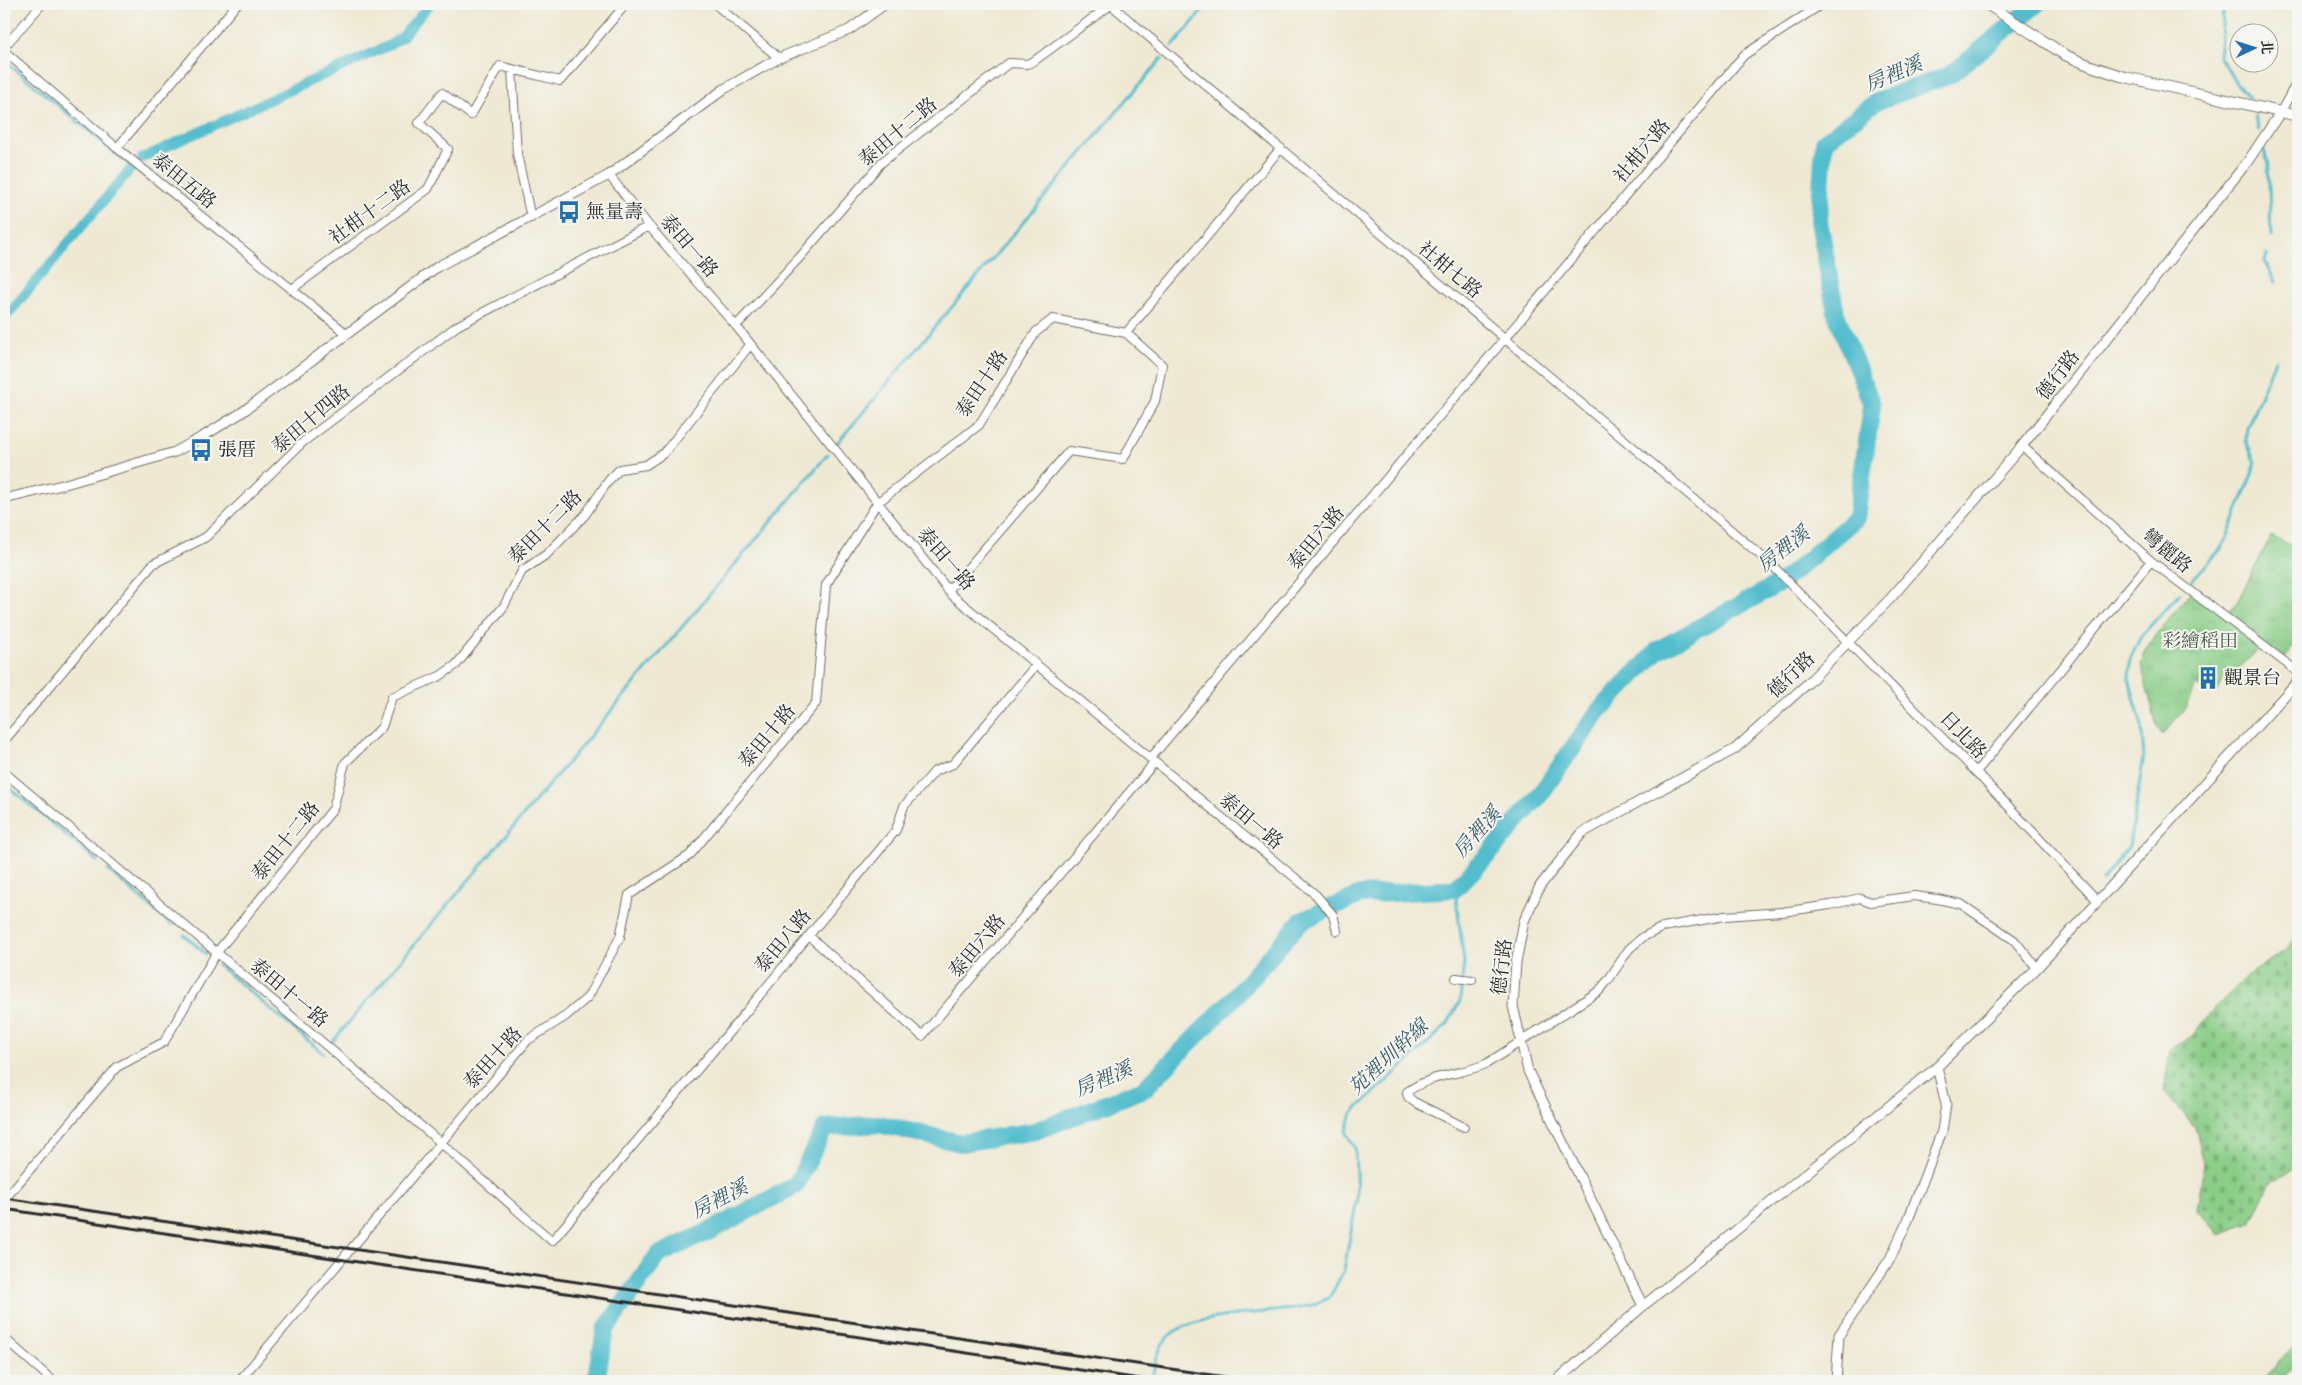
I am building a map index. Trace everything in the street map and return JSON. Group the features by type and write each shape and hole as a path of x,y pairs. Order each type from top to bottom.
{"main road":[{"path":"1988,5 2064,55 2121,76 2298,116"}],"street":[{"path":"4,49 42,4"},
{"path":"117,148 237,4"},
{"path":"531,218 517,154 512,69 560,81 626,4"},
{"path":"715,4 779,58"},
{"path":"4,499 62,485 175,452 241,413 437,268 610,175 724,89 779,58 849,30 884,4"},
{"name":"社柑七路","path":"1111,4 1769,562 1802,597"},
{"name":"泰田十二路","path":"736,326 800,257 882,162 1009,63 1027,64 1034,61 1111,4"},
{"name":"社柑六路","path":"1506,339 1744,55 1822,4"},
{"name":"泰田五路","path":"4,49 117,148 347,334"},
{"name":"社柑十二路","path":"292,289 428,189 448,149 419,123 442,94 471,115 500,66 512,69"},
{"name":"德行路","path":"1643,1306 1528,1071 1520,1043 1513,1006 1516,962 1524,922 1540,886 1582,833 1735,749 1808,683 1890,599 2022,446 2248,161 2280,113 2298,80"},
{"path":"948,591 1069,451 1123,459 1155,401 1162,365 1126,333 1281,148"},
{"name":"泰田一路","path":"610,175 649,226 736,326 948,591 1322,901 1333,915 1337,931"},
{"name":"泰田十四路","path":"4,741 153,564 206,537 302,442 457,326 649,226"},
{"name":"泰田十路","path":"239,1381 528,1040 566,1016 588,997 620,937 629,895 690,855 816,703 826,585 877,503 979,424 1036,332 1053,319 1126,333"},
{"name":"泰田六路","path":"809,936 922,1036 1506,339"},
{"name":"泰田十二路","path":"4,1200 117,1066 164,1042 217,952 334,809 346,763 382,727 392,697 440,676 456,665 504,606 522,571 547,554 586,515 610,480 620,469 646,465 664,454 750,345"},
{"name":"彎麗路","path":"2022,446 2151,561 2298,672"},
{"path":"1976,772 2151,561"},
{"name":"日北路","path":"1802,597 1976,772 2097,900"},
{"name":"泰田八路","path":"552,1241 896,830 904,806 935,772 953,764 1036,665"},
{"path":"1556,1381 1643,1306 1937,1067 2037,968 2298,681"},
{"name":"泰田十一路","path":"4,772 441,1143 552,1241"},
{"path":"1464,1127 1414,1102 1408,1097 1408,1092 1431,1078 1472,1070 1486,1064 1520,1043 1598,991 1610,979 1629,949 1643,936 1663,927 1725,916 1782,912 1830,905 1860,898 1872,902 1914,896 1961,904 2014,940 2037,968"},
{"path":"1456,978 1472,980"},
{"path":"1836,1381 1840,1335 1890,1259 1908,1220 1942,1131 1946,1104 1937,1067"},
{"path":"4,1338 53,1381"}],"green space":[{"name":"彩繪稻田","path":"2271,536 2293,546 2298,551 2298,576 2291,582 2298,590 2298,640 2283,660 2264,644 2236,671 2227,668 2216,694 2196,685 2184,710 2162,735 2156,723 2141,665 2146,650 2195,587 2226,613 2236,604"},
{"path":"2298,930 2298,1166 2270,1184 2251,1223 2219,1234 2197,1210 2204,1163 2195,1127 2164,1091 2170,1049 2192,1036 2211,1012 2250,973 2289,948"},
{"path":"2298,1340 2298,1361 2280,1381 2264,1381"}],"waterway":[{"path":"142,158 390,45 402,37 430,4"},
{"path":"1173,46 1208,4"},
{"name":"房裡溪","path":"596,1381 605,1330 658,1255 712,1230 796,1185 825,1128 878,1124 961,1143 1035,1131 1144,1089 1232,1000 1301,921 1360,895 1455,889 1488,855 1539,796 1598,712 1658,650 1782,582 1856,518 1872,405 1836,314 1819,221 1824,142 1877,101 1950,75 2037,4"},
{"path":"2224,4 2219,56 2236,83 2250,98"},
{"path":"838,442 1162,58"},
{"path":"4,60 132,167"},
{"path":"2255,116 2259,131"},
{"path":"2264,150 2268,164 2271,237"},
{"path":"4,319 133,166"},
{"path":"2267,255 2265,261 2275,282"},
{"path":"2191,581 2220,550 2227,538 2252,474 2255,463 2246,441 2247,428 2275,360"},
{"path":"333,1041 828,454"},
{"path":"2102,881 2129,846 2144,756 2141,723 2129,679 2130,659 2141,636 2180,593"},
{"path":"4,783 97,861"},
{"path":"108,870 172,925"},
{"name":"苑裡圳幹線","path":"1151,1381 1161,1347 1167,1338 1178,1329 1194,1323 1232,1315 1305,1307 1330,1297 1344,1270 1357,1198 1355,1147 1346,1133 1352,1113 1447,1025 1460,1001 1464,962 1455,889"},
{"path":"184,935 206,954"},
{"path":"218,965 323,1053"}],"railway":[{"path":"4,1198 1253,1381"},
{"path":"4,1209 1154,1381"}],"place":[{"name":"無量壽","path":"569,212"},
{"name":"張厝","path":"201,450"},
{"name":"觀景台","path":"2208,678"}]}
